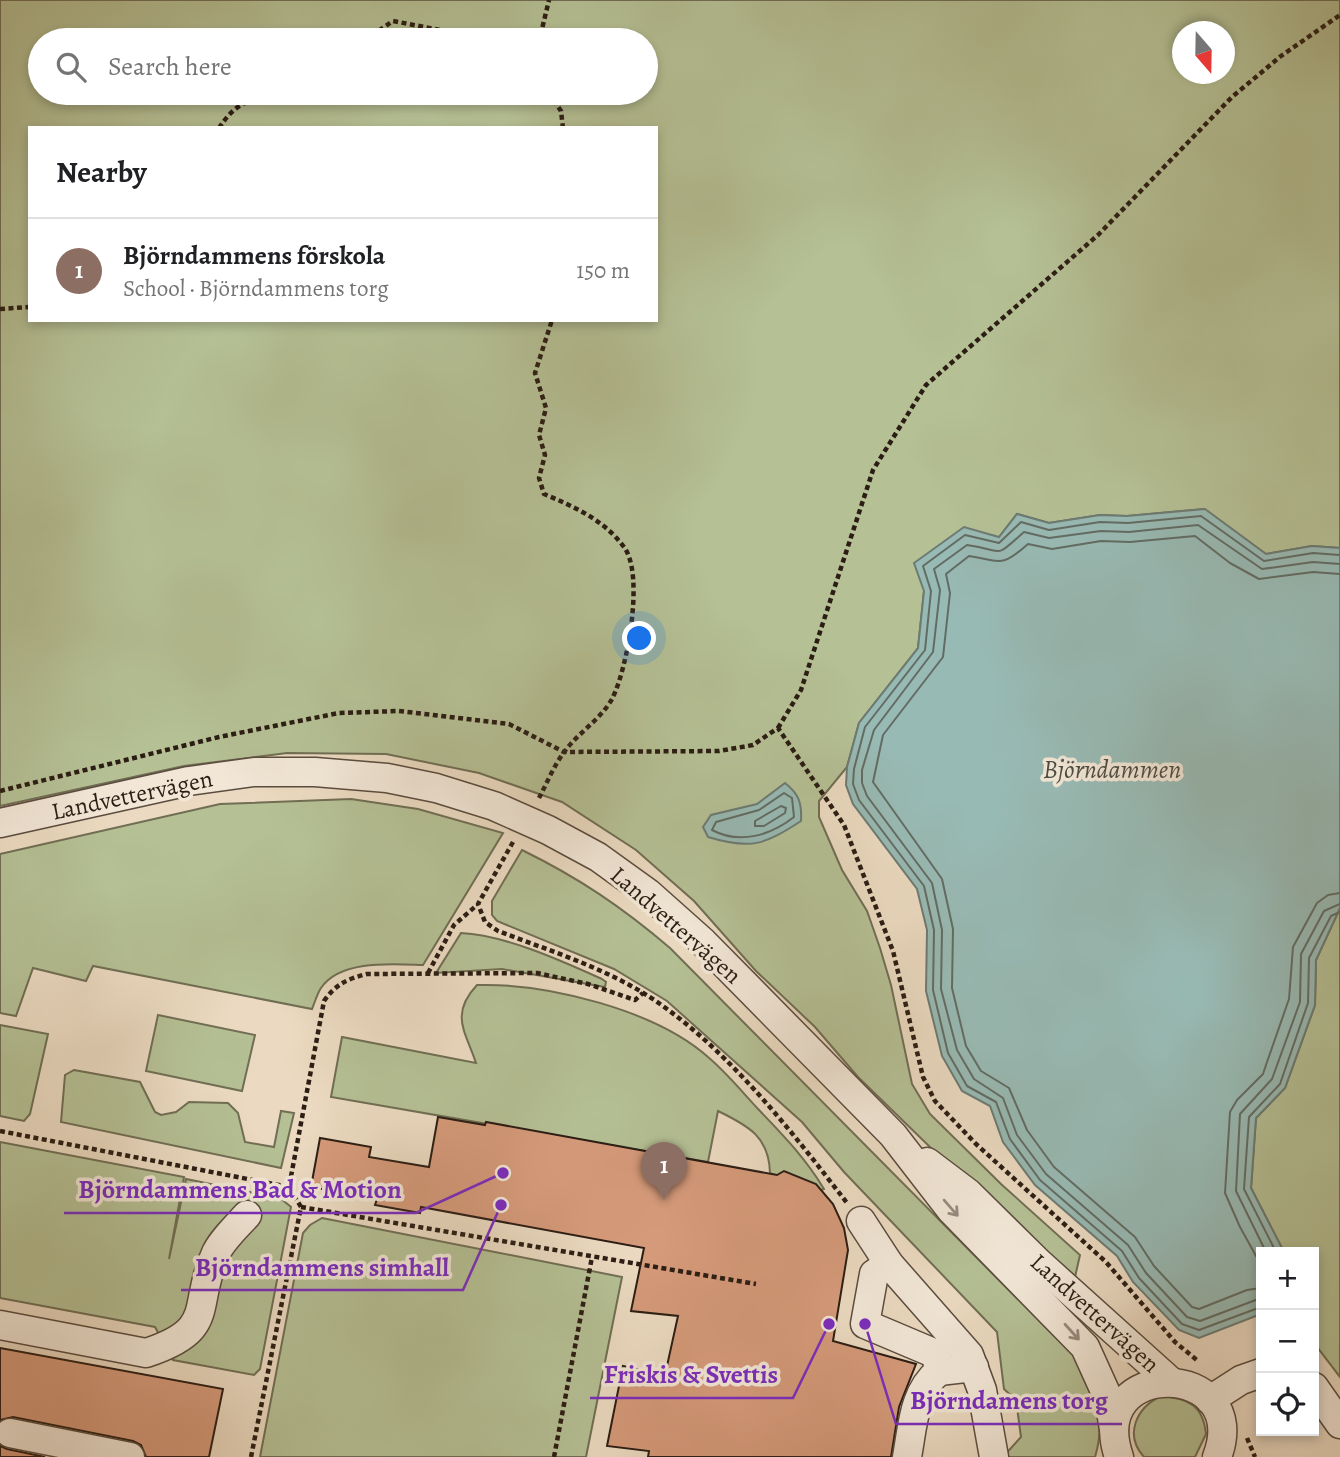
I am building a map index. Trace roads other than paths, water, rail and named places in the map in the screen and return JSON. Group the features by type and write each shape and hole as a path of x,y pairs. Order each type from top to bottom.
{"street":[{"name":"Landvettervägen","path":"0,823 189,781 254,772 315,772 387,778 436,788 494,806 598,857 648,893 703,942 893,1135 951,1210 1085,1347 1109,1400 1119,1457"},
{"name":"Landvettervägen","path":"893,1135 968,1193 1039,1263 1169,1380 1189,1384 1210,1400"},
{"path":"0,1325 53,1346 146,1353 184,1337 198,1321 216,1252 247,1214"},
{"path":"861,1221 889,1264 960,1344 974,1367 982,1390 994,1457"},
{"path":"889,1264 874,1274 865,1324 936,1354 939,1371"},
{"path":"907,1457 918,1398 928,1381 939,1371 974,1367"},
{"path":"1222,1451 1220,1418 1210,1400 1241,1380 1256,1375"},
{"path":"1114,1429 1122,1406 1132,1394 1146,1385 1169,1380"},
{"path":"1319,1394 1340,1424"},
{"path":"10,1433 130,1457"}],"water":[{"name":"Björndammen","path":"1205,509 1266,554 1312,546 1340,548 1340,908 1316,960 1315,1005 1285,1088 1256,1118 1251,1188 1281,1247 1256,1247 1256,1316 1199,1338 1179,1330 1133,1282 1117,1256 1035,1185 1003,1142 990,1106 962,1091 942,1056 926,991 927,930 917,889 853,804 846,785 847,767 859,723 918,648 924,591 914,563 964,527 999,537 1017,514 1049,523 1100,515 1127,516"},
{"path":"785,783 799,799 801,821 757,843 735,843 708,837 703,827 711,815 757,804"}],"place":[{"name":"Björndammens Bad & Motion","path":"503,1173"},
{"name":"Björndammens förskola","path":"664,1200"},
{"name":"Björndammens simhall","path":"501,1205"},
{"name":"Friskis & Svettis","path":"829,1324"},
{"name":"Björndamens torg","path":"865,1324"}]}
